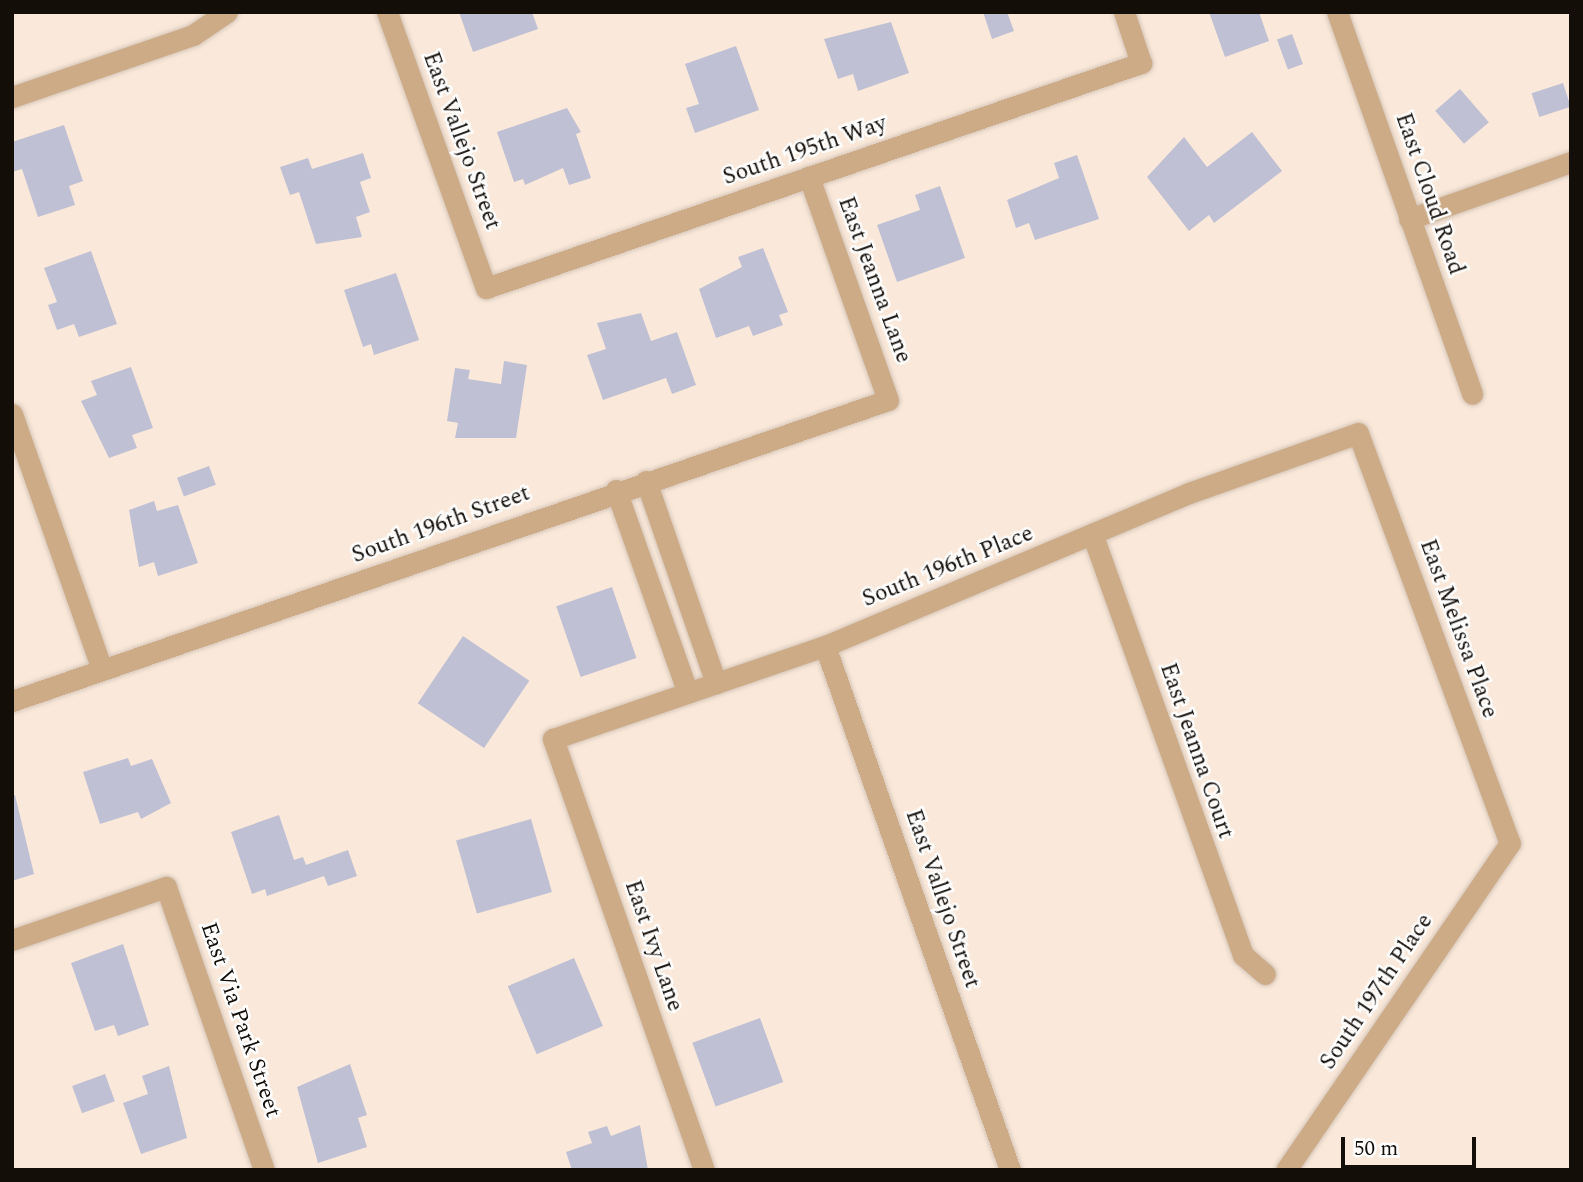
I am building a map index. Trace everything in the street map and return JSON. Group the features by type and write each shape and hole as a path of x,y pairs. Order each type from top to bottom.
{"street":[{"path":"12,97 193,35 227,12"},
{"name":"East Vallejo Street","path":"387,12 486,288"},
{"name":"South 195th Way","path":"486,288 1141,63 1124,12"},
{"name":"East Cloud Road","path":"1337,12 1472,394"},
{"path":"1409,219 1571,162"},
{"name":"East Jeanna Lane","path":"809,177 888,400"},
{"name":"South 196th Street","path":"12,701 617,490 888,400"},
{"path":"12,414 102,670"},
{"name":"South 196th Place","path":"553,739 825,646 1093,536 1189,493 1358,433"},
{"name":"East Melissa Place","path":"1358,433 1510,843"},
{"path":"646,481 716,683"},
{"path":"617,490 688,693"},
{"name":"East Jeanna Court","path":"1093,536 1243,955 1265,974"},
{"path":"666,633 696,623"},
{"name":"East Vallejo Street","path":"825,646 1010,1170"},
{"name":"East Ivy Lane","path":"553,739 704,1170"},
{"name":"South 197th Place","path":"1286,1170 1510,843"},
{"name":"East Via Park Street","path":"12,940 166,887 264,1170"}],"building":[{"path":"459,12 532,12 538,29 473,52"},
{"path":"983,12 1007,12 1014,31 992,39"},
{"path":"1209,12 1259,12 1269,41 1225,57"},
{"path":"891,22 909,73 858,91 853,74 838,79 824,39"},
{"path":"1292,34 1303,64 1288,70 1277,39"},
{"path":"736,46 759,110 695,133 686,108 699,104 685,64"},
{"path":"1563,83 1571,107 1539,117 1532,93"},
{"path":"1460,89 1489,122 1464,144 1435,111"},
{"path":"567,108 581,132 576,134 591,178 569,185 563,168 525,185 523,179 514,182 497,132"},
{"path":"64,125 83,181 69,186 75,205 38,217 22,169 12,172 12,142"},
{"path":"1252,132 1282,171 1214,223 1209,215 1189,231 1147,177 1184,137 1207,167"},
{"path":"363,153 371,178 360,182 370,212 356,217 362,237 316,244 299,192 290,195 280,167 308,158 312,169"},
{"path":"1077,155 1099,219 1035,240 1029,223 1016,228 1007,200 1059,178 1054,163"},
{"path":"940,186 965,258 897,282 877,225 920,210 915,195"},
{"path":"763,248 788,312 779,315 783,325 753,336 749,326 716,338 699,289 742,267 738,257"},
{"path":"91,251 117,324 79,337 74,324 57,330 48,305 57,302 44,268"},
{"path":"396,273 419,340 374,355 371,344 363,347 344,290"},
{"path":"641,313 651,341 677,332 696,385 672,394 666,378 603,400 587,355 606,349 597,323"},
{"path":"504,361 527,365 516,438 455,438 458,423 447,421 455,368 470,370 468,379 501,384"},
{"path":"131,367 153,428 132,435 137,448 109,458 81,401 97,395 91,381"},
{"path":"209,466 216,485 184,496 177,478"},
{"path":"154,501 157,511 178,505 198,563 158,576 154,562 139,567 129,510"},
{"path":"612,587 636,658 581,677 556,606"},
{"path":"463,636 529,681 484,748 418,703"},
{"path":"128,758 131,766 152,759 171,803 141,819 138,812 100,824 83,772"},
{"path":"15,795 34,874 12,881 12,796"},
{"path":"279,815 294,860 303,857 306,865 348,850 357,876 328,886 324,876 267,896 265,889 252,894 231,832"},
{"path":"531,819 552,892 477,914 456,840"},
{"path":"123,944 149,1025 118,1036 114,1025 95,1031 71,963"},
{"path":"574,958 603,1026 537,1054 508,986"},
{"path":"760,1018 783,1082 716,1107 692,1043"},
{"path":"350,1064 367,1115 358,1118 367,1147 318,1163 297,1087"},
{"path":"169,1066 187,1138 141,1154 123,1103 148,1094 142,1076"},
{"path":"105,1074 115,1101 82,1113 72,1086"},
{"path":"640,1125 648,1170 572,1170 566,1152 592,1143 588,1132 607,1126 611,1136"}]}
